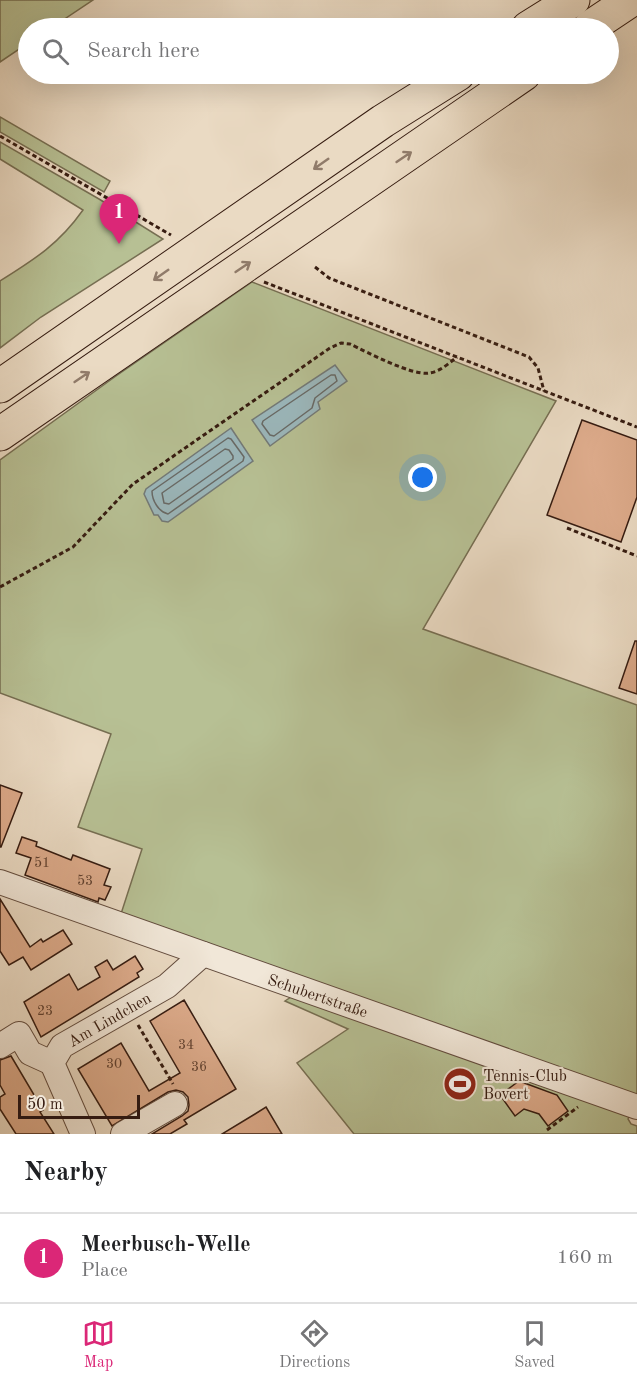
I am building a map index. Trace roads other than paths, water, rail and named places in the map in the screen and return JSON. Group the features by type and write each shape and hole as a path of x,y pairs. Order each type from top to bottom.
{"highway":[{"path":"544,18 573,0"},
{"path":"605,18 631,0"},
{"path":"0,386 383,121 442,84"},
{"path":"0,434 509,84"}],"street":[{"name":"Schubertstraße","path":"0,882 637,1107"},
{"name":"Am Lindchen","path":"41,1058 167,986 203,954"},
{"path":"0,1046 19,1034 41,1058 83,1134"},
{"path":"0,1056 12,1050 41,1058"},
{"path":"123,1134 175,1104"}],"water":[{"path":"335,365 347,381 318,402 320,409 270,446 252,420"},
{"path":"231,428 253,461 168,522 154,515 144,494 146,489"}],"place":[{"name":"Meerbusch-Welle","path":"119,244"},
{"name":"Tennis-Club Bovert","path":"460,1084"}]}
